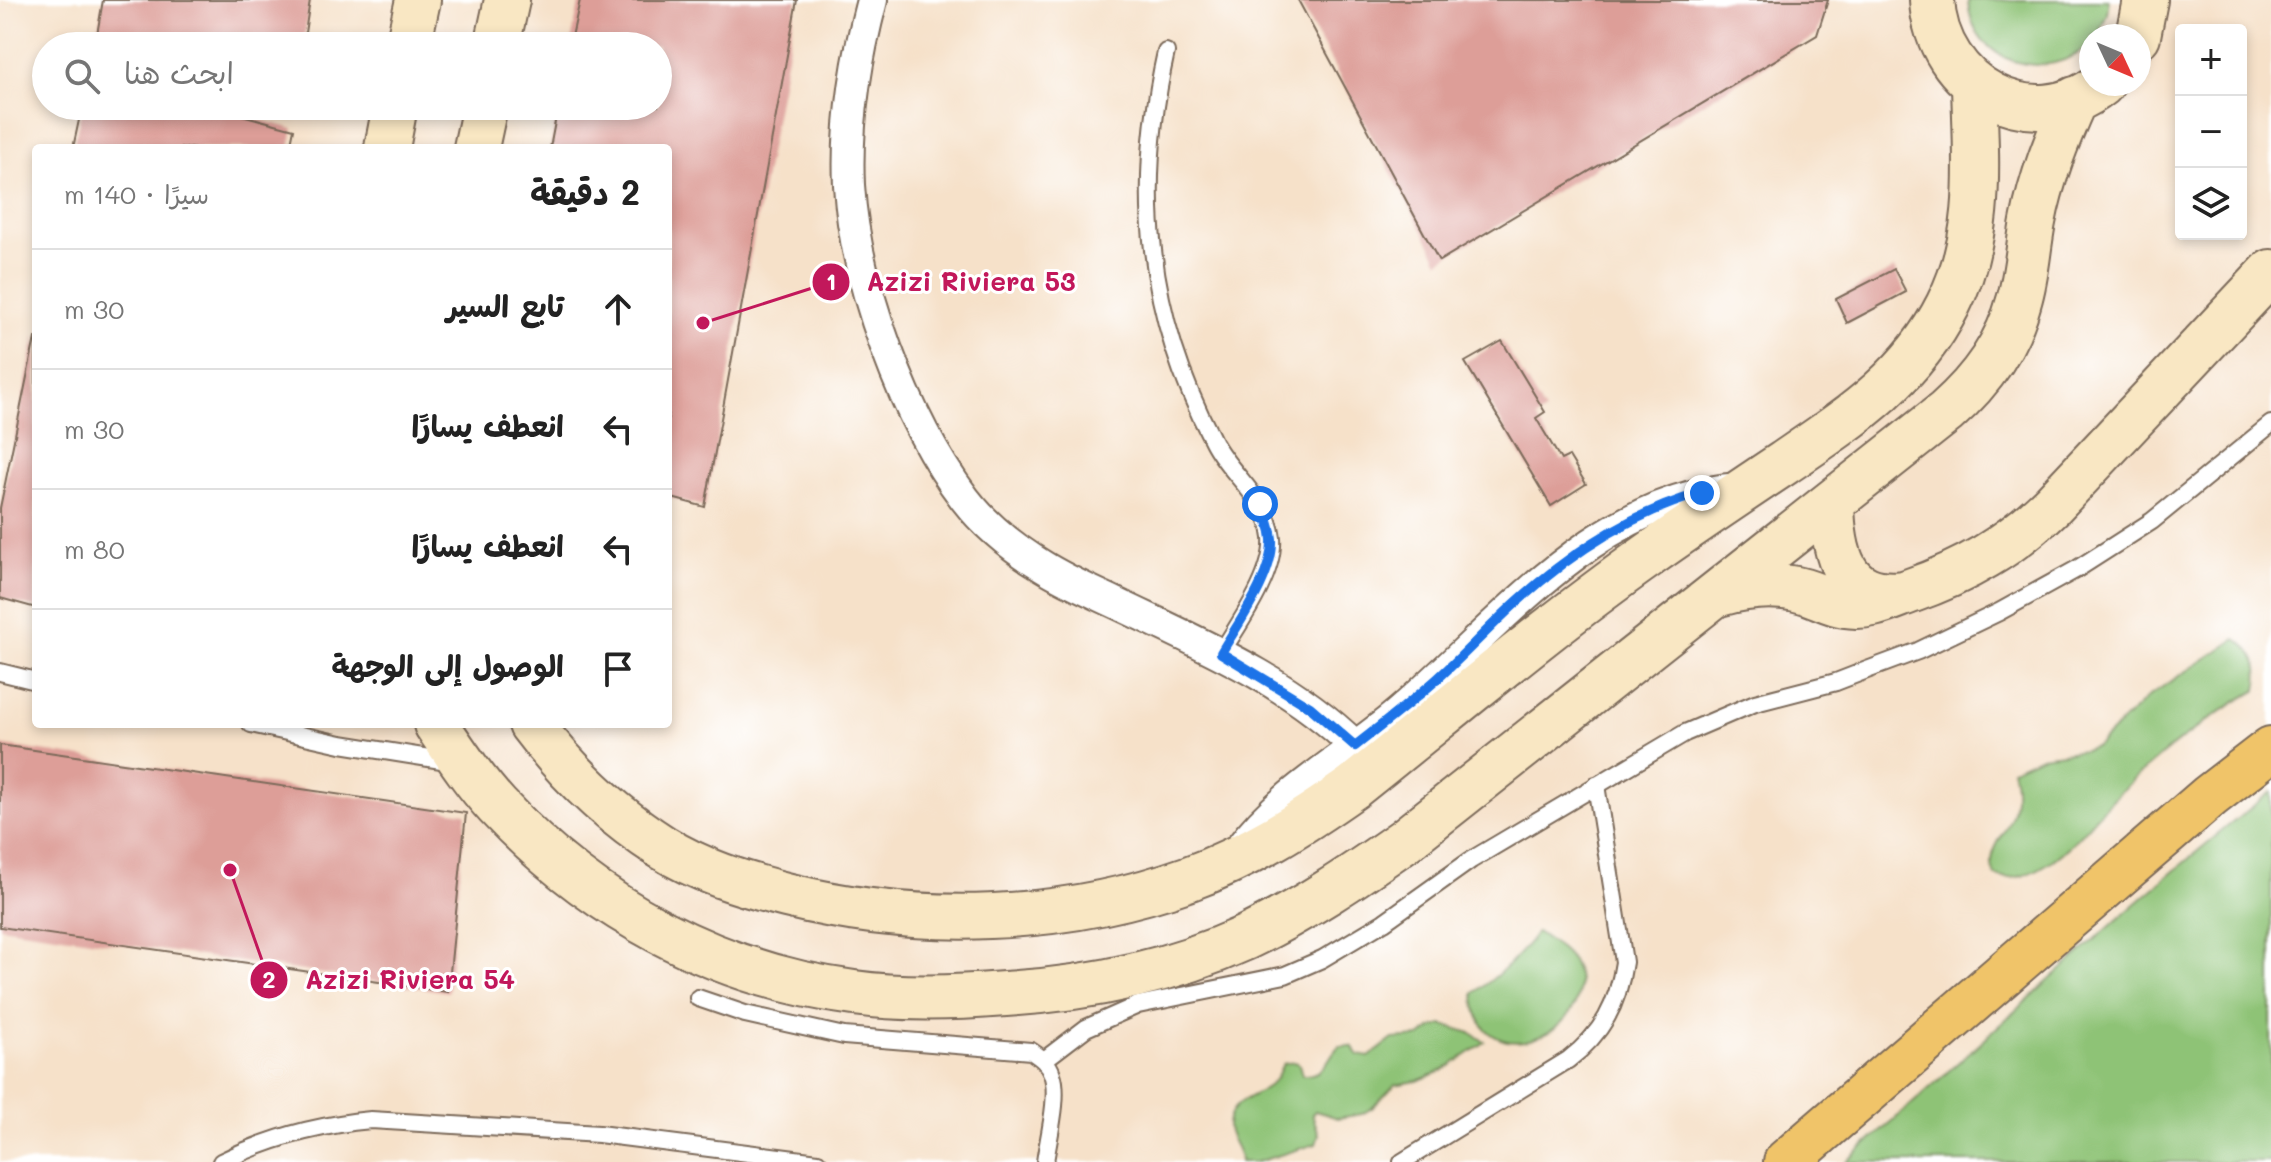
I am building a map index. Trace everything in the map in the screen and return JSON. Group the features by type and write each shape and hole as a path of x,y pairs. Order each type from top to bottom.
{"highway":[{"path":"1786,1162 2210,796 2271,749"}],"street":[{"path":"411,32 418,0"},
{"path":"500,32 507,0"},
{"path":"872,0 852,87 849,187 859,249 874,310 895,369 944,469 967,501 1015,546 1070,581 1221,653 1310,707 1355,746"},
{"path":"1932,0 1933,18 1941,44 1955,67 1974,86 1997,98 2023,105 2050,106 2079,96"},
{"path":"2140,24 2145,0"},
{"path":"534,728 583,784 663,848 709,871 761,889 814,902 923,916 978,917 1032,913 1140,893 1190,878 1232,860 1266,844 1321,809 1647,556 1849,419 1889,387 1922,348 1948,305 1967,258 1976,208 1974,86"},
{"path":"439,728 462,763 505,814 583,884 632,917 685,945 740,967 797,983 855,994 967,997 1082,986 1138,975 1192,959 1245,938 1330,892 1405,840 1971,390 1991,363 2007,333 2019,301 2033,221 2055,143 2086,96"},
{"path":"388,144 392,120"},
{"path":"477,144 482,120"},
{"path":"1715,595 1737,589 1783,587 1843,605 1860,606 1891,600 1970,567 2027,529 2271,272"},
{"path":"1232,860 1266,817 1437,679 1519,599 1598,540 1673,501 1702,493 1747,488"},
{"path":"1832,503 1835,544 1846,573 1873,592 1906,593"},
{"path":"1437,679 1458,672 1501,669"}],"lane":[{"path":"1166,52 1156,98 1149,174 1150,236 1156,282 1180,371 1198,414 1220,455 1260,504 1269,521 1272,540 1270,560 1263,578 1221,653"},
{"path":"1044,1060 1086,1028 1138,1005 1285,975 1322,959 1384,922 1471,860 1685,733 1755,703 1857,674 1918,651 1999,612 2077,569 2152,521 2271,424"},
{"path":"0,672 32,680"},
{"path":"272,728 356,747 462,763"},
{"path":"282,730 292,728"},
{"path":"1402,1162 1568,1060 1594,1037 1614,1008 1624,962 1596,785"},
{"path":"698,998 745,1014 832,1034 1031,1051 1044,1060 1052,1072 1055,1087 1045,1162"},
{"path":"221,1162 297,1131 334,1123 371,1120 599,1134 818,1162"}],"green space":[{"path":"1968,0 2109,0 2103,24 2079,24 2079,51 2054,63 2034,65 2015,62 1997,53 1983,40 1972,22"},
{"path":"2236,639 2256,661 2259,674 2257,690 2198,727 2143,771 2056,858 2022,876 1995,876 1992,868 1994,852 2015,803 2012,769 2041,756 2097,746 2150,695"},
{"path":"2271,792 2271,1162 1846,1162 2109,927"},
{"path":"1537,932 1563,951 1574,965 1579,988 1572,1009 1557,1026 1537,1038 1515,1042 1495,1037 1480,1021 1474,993 1508,965"},
{"path":"1443,1025 1471,1033 1485,1042 1444,1070 1417,1081 1395,1085 1362,1114 1338,1118 1315,1111 1312,1114 1319,1134 1316,1144 1257,1162 1240,1162 1228,1127 1232,1111 1273,1083 1283,1064 1299,1064 1302,1075 1310,1075 1321,1069 1339,1046 1352,1046 1359,1055 1369,1057 1393,1039 1420,1037"}],"building":[{"path":"103,0 310,0 305,32 97,32"},
{"path":"580,0 797,0 705,507 672,498 672,144 551,144 555,120 672,120 672,32 573,32"},
{"path":"1298,0 1828,0 1817,35 1439,261"},
{"path":"79,120 260,120 294,129 291,144 74,144"},
{"path":"1894,269 1906,292 1847,323 1836,299"},
{"path":"1502,341 1545,412 1536,418 1561,460 1569,456 1586,484 1551,506 1465,362"},
{"path":"32,353 32,607 0,598 0,508"},
{"path":"0,745 466,813 448,992 0,927"}],"place":[{"name":"Azizi Riviera 53","path":"703,323"},
{"name":"Azizi Riviera 54","path":"230,870"}],"route":[{"path":"1260,504 1269,521 1272,540 1270,560 1221,653 1286,690 1333,725 1355,746 1437,679 1519,599 1554,570 1598,540 1645,514 1673,501 1702,493"}]}
